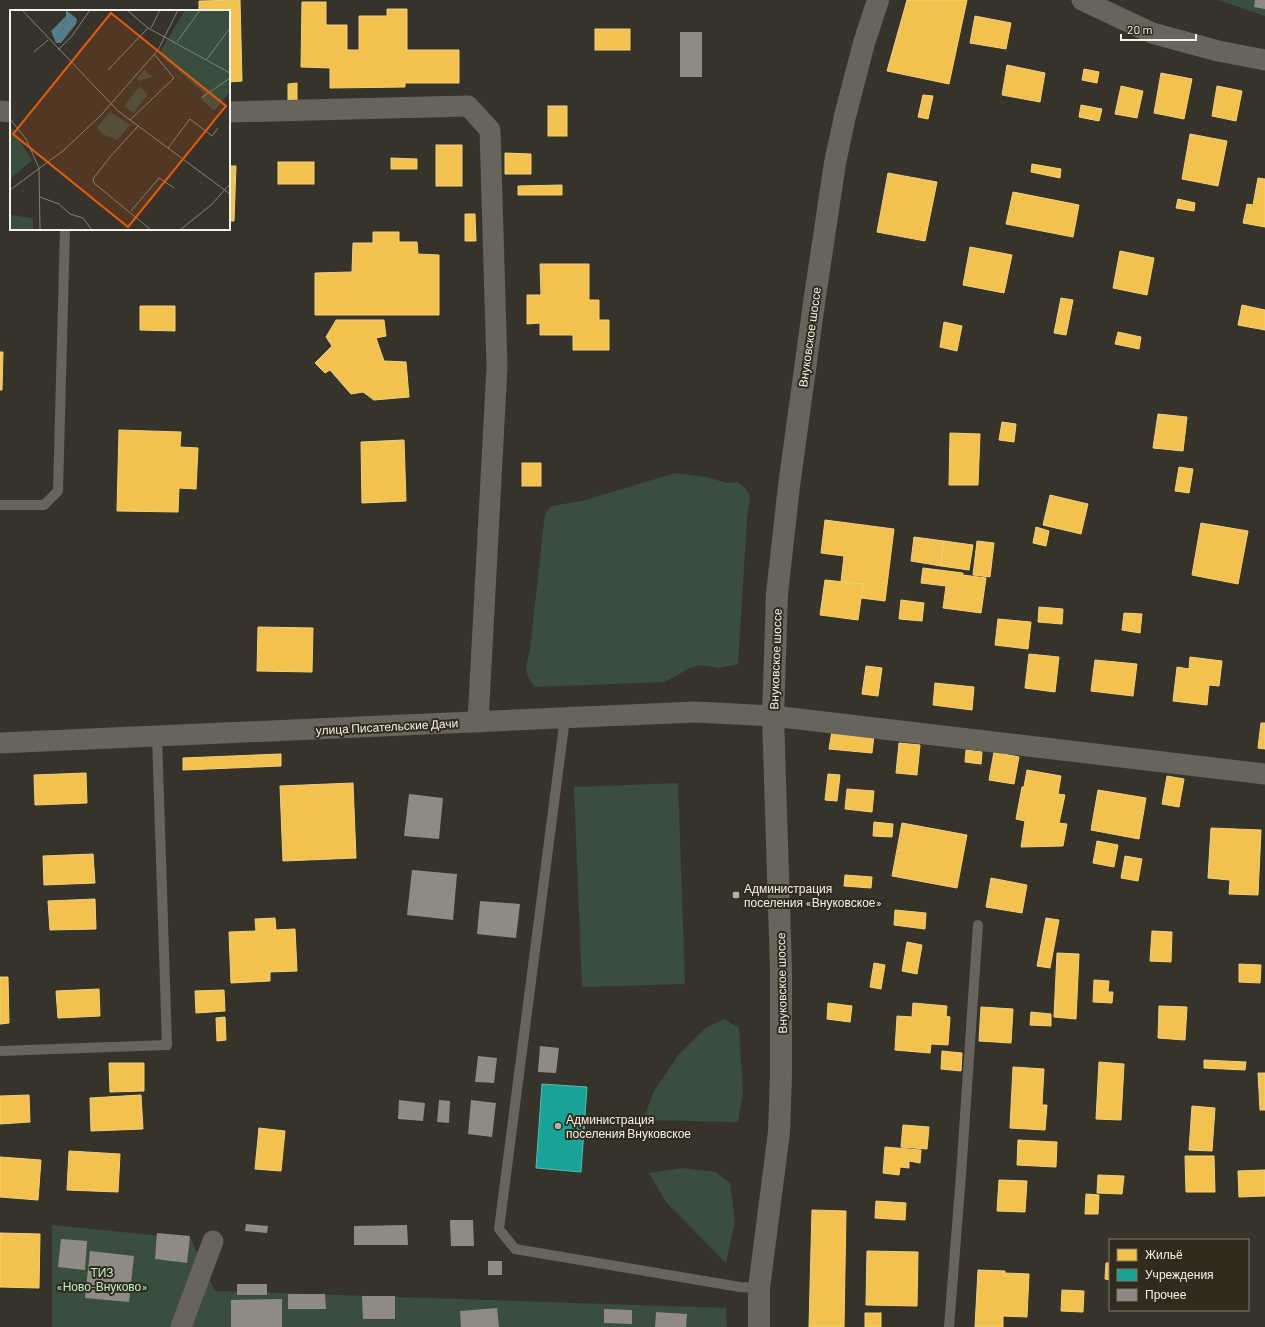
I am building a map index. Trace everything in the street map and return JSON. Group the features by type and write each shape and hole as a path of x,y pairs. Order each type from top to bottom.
{"main road":[{"name":"Внуковское шоссе","path":"759,1327 759,1288 779,1132 781,1074 781,970 773,716 777,594 789,486 835,163 864,43 878,0"}],"street":[{"path":"1082,0 1152,33 1218,51 1265,60"},
{"path":"230,112 468,106 490,130 497,367 478,722"},
{"path":"0,111 10,112"},
{"name":"улица Писательские Дачи","path":"0,743 695,712 773,716 1265,774"},
{"path":"181,1327 213,1241"}],"lane":[{"path":"0,505 44,505 58,491 65,230"},
{"path":"565,718 499,1229 515,1249 734,1286 759,1288"},
{"path":"0,1051 167,1045 157,736"},
{"path":"949,1327 978,925"}],"green space":[{"path":"1218,0 1265,0 1265,16"},
{"path":"675,473 706,477 727,483 737,482 745,488 750,496 747,519 738,664 719,668 700,665 690,668 665,682 535,687 531,682 526,669 530,649 545,513 552,506 586,500"},
{"path":"678,783 685,984 582,987 574,787"},
{"path":"724,1019 739,1028 743,1092 738,1122 643,1120 654,1091 679,1054 706,1028"},
{"path":"682,1168 716,1172 730,1183 735,1220 726,1263 666,1202 649,1173"},
{"name":"ТИЗ «Ново-Внуково»","path":"52,1225 191,1239 215,1291 726,1308 727,1327 52,1327"}],"building: Жильё":[{"path":"240,0 242,81 230,82 230,10 199,10 199,1"},
{"path":"907,0 967,0 949,84 887,71"},
{"path":"302,2 326,2 326,25 347,25 347,50 359,50 359,16 387,16 387,9 407,9 407,50 459,50 459,83 405,83 405,87 330,88 330,68 301,67"},
{"path":"975,16 1011,23 1006,49 970,43"},
{"path":"595,29 630,29 630,50 595,50"},
{"path":"1007,65 1045,73 1040,102 1002,95"},
{"path":"1084,69 1099,72 1097,83 1082,80"},
{"path":"1161,73 1192,79 1184,119 1154,113"},
{"path":"297,83 297,101 288,100 288,84"},
{"path":"1121,86 1143,91 1137,118 1115,114"},
{"path":"1217,86 1242,91 1236,121 1212,116"},
{"path":"923,95 933,96 928,119 918,117"},
{"path":"1081,105 1102,109 1099,121 1079,117"},
{"path":"548,106 567,106 567,136 548,136"},
{"path":"1190,134 1227,141 1218,186 1182,179"},
{"path":"436,145 462,145 462,186 436,186"},
{"path":"505,153 531,154 531,174 505,174"},
{"path":"391,158 417,159 417,169 391,169"},
{"path":"278,162 314,162 314,184 278,184"},
{"path":"1032,164 1061,169 1060,178 1031,172"},
{"path":"230,166 236,166 234,221 230,221"},
{"path":"888,173 937,182 925,241 877,232"},
{"path":"1258,178 1265,179 1265,227 1243,223 1247,204 1253,205"},
{"path":"562,185 562,195 518,195 518,186"},
{"path":"1013,192 1079,205 1073,237 1006,224"},
{"path":"1178,199 1195,203 1194,211 1176,208"},
{"path":"465,214 475,214 476,241 465,241"},
{"path":"373,232 399,232 399,242 417,242 418,254 439,255 439,315 315,315 315,273 352,272 353,243 373,243"},
{"path":"970,247 1012,255 1004,293 963,285"},
{"path":"1120,251 1154,258 1147,295 1113,288"},
{"path":"540,264 589,264 589,300 599,300 599,320 609,320 609,350 573,350 573,335 540,335 540,323 527,324 527,295 541,295"},
{"path":"1061,298 1073,300 1066,335 1054,333"},
{"path":"1242,305 1265,310 1265,330 1238,325"},
{"path":"140,306 175,306 175,331 140,330"},
{"path":"336,320 384,320 386,336 376,338 384,361 406,362 409,397 374,400 363,392 351,394 330,370 325,373 315,363 332,346 326,337"},
{"path":"944,322 962,326 957,351 940,347"},
{"path":"1118,332 1141,337 1139,349 1115,344"},
{"path":"0,352 3,352 2,390 0,390"},
{"path":"1158,414 1187,417 1183,451 1153,448"},
{"path":"1002,422 1016,424 1014,442 999,440"},
{"path":"119,430 181,432 180,447 198,448 196,489 179,488 178,512 117,511"},
{"path":"950,433 980,434 978,485 949,485"},
{"path":"404,440 406,501 362,503 361,442"},
{"path":"522,463 541,463 541,486 522,486"},
{"path":"1179,467 1193,469 1189,493 1175,491"},
{"path":"1050,495 1088,504 1081,534 1043,525"},
{"path":"825,520 894,529 885,601 861,598 863,584 841,582 844,556 821,553"},
{"path":"1201,523 1248,531 1238,584 1192,575"},
{"path":"1036,527 1049,531 1046,546 1033,543"},
{"path":"914,537 944,541 941,566 911,561"},
{"path":"944,541 973,545 969,570 941,566"},
{"path":"977,541 994,543 990,577 973,575"},
{"path":"923,568 963,573 963,575 986,578 981,613 943,608 946,586 921,583"},
{"path":"825,580 863,584 858,620 820,615"},
{"path":"901,600 924,603 922,621 899,619"},
{"path":"1039,607 1063,609 1062,624 1038,622"},
{"path":"1124,613 1142,614 1140,633 1122,630"},
{"path":"998,619 1031,622 1028,649 995,645"},
{"path":"258,627 313,628 312,672 257,671"},
{"path":"1029,654 1059,657 1055,692 1025,688"},
{"path":"1190,657 1222,661 1219,686 1209,685 1207,705 1173,701 1177,667 1189,669"},
{"path":"1095,660 1137,664 1133,696 1091,691"},
{"path":"866,666 882,668 878,696 862,694"},
{"path":"935,683 974,687 972,710 933,705"},
{"path":"1261,723 1265,723 1265,749 1258,748"},
{"path":"832,731 874,735 872,753 829,749"},
{"path":"899,743 920,745 917,775 896,773"},
{"path":"966,750 982,752 981,764 965,762"},
{"path":"994,752 1019,757 1014,784 989,780"},
{"path":"281,754 281,766 183,770 183,758"},
{"path":"1027,770 1061,776 1058,794 1065,795 1059,823 1067,824 1063,846 1021,847 1025,821 1016,819"},
{"path":"86,773 87,803 35,805 34,775"},
{"path":"828,774 840,775 837,801 825,800"},
{"path":"1167,776 1184,779 1179,807 1162,804"},
{"path":"353,783 356,858 283,861 280,786"},
{"path":"847,789 874,791 872,812 845,809"},
{"path":"1098,790 1146,798 1139,839 1091,830"},
{"path":"874,822 893,824 892,837 873,836"},
{"path":"902,823 967,835 957,888 892,876"},
{"path":"1211,828 1261,830 1258,895 1229,894 1230,880 1208,878"},
{"path":"1097,841 1118,845 1114,867 1093,863"},
{"path":"93,854 95,883 44,885 43,856"},
{"path":"1125,856 1142,859 1138,881 1121,878"},
{"path":"845,875 872,877 871,888 844,886"},
{"path":"991,878 1027,885 1022,913 986,907"},
{"path":"95,899 96,929 50,930 48,901"},
{"path":"895,910 926,913 925,929 894,925"},
{"path":"275,918 276,930 295,929 297,971 270,972 270,981 231,983 229,932 256,931 255,919"},
{"path":"1046,918 1059,920 1050,968 1037,966"},
{"path":"1152,931 1172,932 1171,962 1150,961"},
{"path":"907,942 922,945 917,974 902,971"},
{"path":"1057,953 1079,954 1076,1019 1054,1017"},
{"path":"874,963 885,965 881,989 870,987"},
{"path":"1239,964 1261,965 1260,983 1239,982"},
{"path":"0,977 8,977 9,1023 0,1024"},
{"path":"1094,980 1109,981 1108,992 1113,992 1112,1003 1093,1002"},
{"path":"99,989 100,1016 58,1018 56,991"},
{"path":"224,990 225,1011 196,1013 195,991"},
{"path":"828,1003 852,1006 850,1022 827,1019"},
{"path":"913,1003 947,1006 946,1016 950,1017 948,1045 931,1044 930,1053 895,1050 897,1016 912,1017"},
{"path":"1159,1006 1187,1007 1185,1040 1158,1038"},
{"path":"981,1007 1013,1009 1011,1043 979,1041"},
{"path":"1031,1012 1051,1014 1051,1026 1030,1025"},
{"path":"225,1017 226,1040 217,1041 216,1018"},
{"path":"942,1051 962,1053 961,1071 941,1069"},
{"path":"1204,1060 1246,1062 1245,1070 1204,1068"},
{"path":"1099,1062 1124,1064 1121,1120 1096,1119"},
{"path":"109,1063 144,1063 144,1091 110,1092"},
{"path":"1013,1067 1044,1069 1042,1105 1047,1105 1045,1130 1010,1128"},
{"path":"1258,1073 1265,1073 1265,1110 1260,1110"},
{"path":"29,1095 30,1122 0,1124 0,1096"},
{"path":"141,1095 143,1129 91,1131 90,1098"},
{"path":"1192,1106 1215,1108 1212,1151 1189,1150"},
{"path":"903,1125 929,1127 927,1149 901,1147"},
{"path":"259,1128 285,1131 281,1171 255,1169"},
{"path":"1018,1140 1057,1142 1056,1167 1017,1165"},
{"path":"885,1147 921,1150 920,1163 909,1161 909,1168 900,1167 899,1175 883,1173"},
{"path":"69,1151 120,1154 118,1192 67,1190"},
{"path":"1185,1156 1214,1156 1215,1192 1186,1192"},
{"path":"0,1157 41,1160 38,1200 0,1197"},
{"path":"1265,1170 1265,1196 1239,1197 1238,1171"},
{"path":"1098,1175 1124,1176 1122,1194 1097,1193"},
{"path":"999,1180 1027,1181 1025,1212 997,1211"},
{"path":"1086,1194 1099,1195 1098,1214 1085,1214"},
{"path":"876,1201 906,1203 905,1220 875,1218"},
{"path":"812,1210 846,1211 844,1327 809,1327"},
{"path":"0,1233 40,1234 39,1288 0,1287"},
{"path":"867,1251 918,1252 917,1306 866,1305"},
{"path":"1106,1263 1109,1263 1109,1280 1105,1279"},
{"path":"978,1270 1029,1274 1027,1317 1003,1316 1003,1327 975,1327"},
{"path":"1062,1290 1084,1291 1083,1312 1061,1311"},
{"path":"865,1313 881,1313 881,1327 865,1327"}],"building: Учреждения":[{"path":"542,1084 587,1087 581,1172 536,1168"}],"building: Прочее":[{"path":"1255,0 1265,0 1265,9 1254,7"},
{"path":"680,32 702,32 702,77 680,77"},
{"path":"409,794 443,798 439,839 404,836"},
{"path":"412,870 457,874 453,920 407,915"},
{"path":"480,901 520,904 516,938 477,934"},
{"path":"540,1046 559,1048 556,1073 538,1072"},
{"path":"478,1056 497,1058 494,1083 475,1082"},
{"path":"399,1100 425,1103 423,1121 398,1119"},
{"path":"439,1100 450,1101 449,1123 437,1122"},
{"path":"471,1100 496,1103 492,1137 468,1134"},
{"path":"450,1220 473,1220 474,1246 451,1246"},
{"path":"246,1224 268,1226 267,1233 245,1231"},
{"path":"407,1225 408,1245 354,1245 354,1226"},
{"path":"157,1233 190,1236 187,1263 155,1259"},
{"path":"61,1239 87,1241 85,1270 58,1267"},
{"path":"90,1251 134,1256 129,1302 85,1298"},
{"path":"488,1261 502,1261 502,1275 488,1275"},
{"path":"237,1284 267,1284 267,1295 237,1295"},
{"path":"288,1294 325,1294 326,1309 288,1309"},
{"path":"362,1296 395,1296 395,1319 363,1319"},
{"path":"282,1299 282,1327 231,1327 231,1300"},
{"path":"497,1308 499,1327 461,1327 460,1311"},
{"path":"604,1309 632,1310 632,1324 604,1323"},
{"path":"656,1312 687,1314 686,1327 655,1327"}],"place":[{"name":"Администрация поселения «Внуковское»","path":"736,895"},
{"name":"Администрация поселения Внуковское","path":"558,1126"}]}
